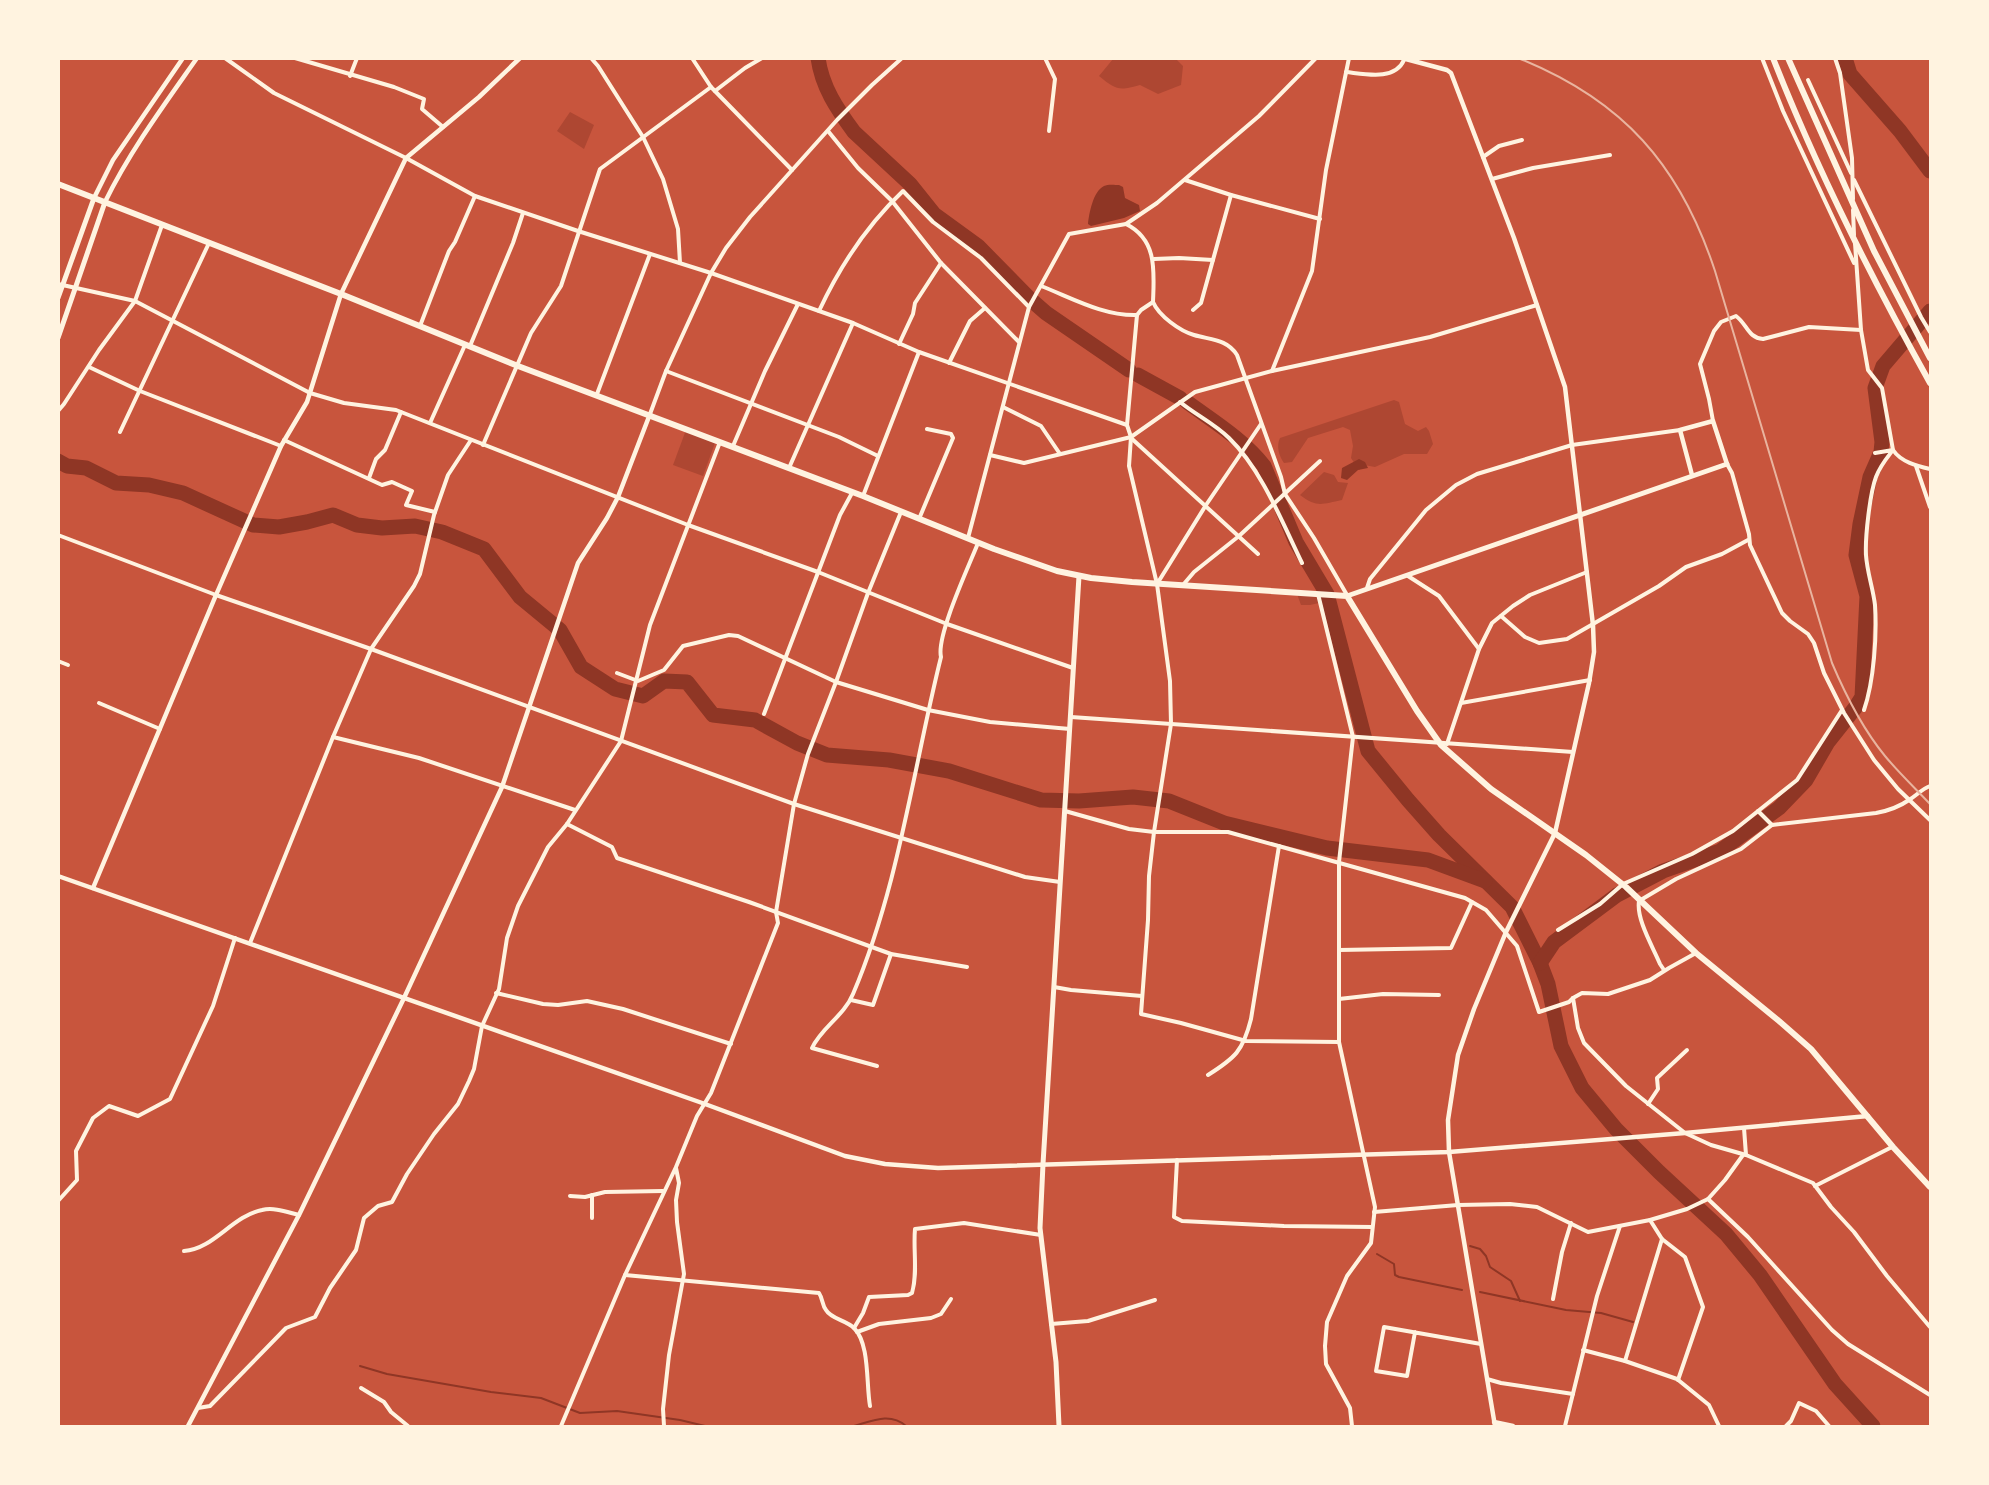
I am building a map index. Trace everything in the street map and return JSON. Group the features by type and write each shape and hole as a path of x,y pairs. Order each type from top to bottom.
{"highway":[{"path":"1773,58 1820,167 1864,260 1930,383"},
{"path":"1788,58 1869,240 1930,358"},
{"path":"58,184 341,294 518,366 863,496 967,539 1057,571 1079,576 1157,584 1347,596 1417,711 1444,744 1491,789 1555,833 1640,898 1696,953 1811,1049 1930,1187"}],"main road":[{"path":"58,298 94,198"},
{"path":"58,338 105,202"},
{"path":"1347,596 1727,464"},
{"path":"1059,1426 1058,1383 1041,1235 1043,1164 1079,576"}],"street":[{"path":"94,198 113,160 183,58"},
{"path":"105,202 131,153 197,58"},
{"path":"225,58 274,93 405,158 475,196 819,311 919,352 1127,426"},
{"path":"295,58 350,76 394,87 424,99 422,109 443,127"},
{"path":"350,76 357,58"},
{"path":"93,888 281,446 307,402 341,294 405,158 479,97 520,58"},
{"path":"591,58 643,137 663,179 678,229 680,263"},
{"path":"692,58 711,87 792,170"},
{"path":"715,91 762,58"},
{"path":"188,1426 299,1215 404,998 502,787 578,563 618,497 666,370 711,273 726,248 750,217 837,120 902,58"},
{"path":"1045,58 1055,79 1048,131"},
{"path":"967,539 1030,306 1069,234 1126,224 1157,203 1259,116 1316,58"},
{"path":"1272,371 1312,271 1326,170 1349,58"},
{"path":"1762,58 1783,111 1855,267"},
{"path":"1835,58 1840,73 1852,158 1855,267 1861,330 1868,370 1882,388 1893,450 1897,456 1916,466 1930,469"},
{"path":"1346,72 1375,75 1387,73 1398,69 1403,59 1451,73 1492,179 1565,387 1581,514 1593,625 1594,652 1590,680 1555,833 1506,932 1474,1009 1458,1055 1448,1120 1449,1152 1495,1424 1513,1426"},
{"path":"1808,80 1852,177 1930,331"},
{"path":"483,446 531,333 561,286 600,169 711,87"},
{"path":"828,131 858,168 892,201 941,263 1020,343"},
{"path":"1483,157 1499,146 1522,140"},
{"path":"1492,179 1533,168 1610,155"},
{"path":"1184,180 1320,219"},
{"path":"819,311 843,265 892,201 903,191 933,222 981,258 1030,306"},
{"path":"1193,309 1201,303 1231,195"},
{"path":"420,326 449,251 475,196"},
{"path":"430,423 513,243 523,213"},
{"path":"1126,224 1136,229 1154,260 1156,308 1165,318 1192,335 1224,342 1232,347 1262,424 1285,494 1314,537 1347,596"},
{"path":"58,411 135,301 162,225"},
{"path":"120,432 209,243"},
{"path":"597,394 650,254"},
{"path":"1154,260 1179,258 1213,260"},
{"path":"899,344 913,314 915,303 941,263"},
{"path":"61,285 135,301 310,393 344,403 401,412 688,525 818,572 946,624 1074,669"},
{"path":"1041,286 1102,310 1121,315 1137,315"},
{"path":"1154,302 1137,315 1127,426 1131,437 1129,465 1157,584 1170,681 1171,724 1149,876 1141,1014 1246,1041 1339,1042"},
{"path":"733,446 798,304"},
{"path":"990,455 1024,463 1131,437 1195,392 1272,371 1430,337 1537,305"},
{"path":"949,363 970,321 985,308"},
{"path":"1861,330 1809,327 1755,339 1736,315 1721,322 1714,331 1700,364 1713,421 1727,464 1732,472 1749,534 1748,540 1782,613 1808,634 1814,643 1824,673 1849,723 1874,760 1898,789 1930,820"},
{"path":"789,469 853,323"},
{"path":"863,496 919,352"},
{"path":"89,366 140,392 281,446"},
{"path":"666,370 839,437 879,456"},
{"path":"1180,402 1228,437 1242,452 1261,480 1302,563"},
{"path":"1003,407 1041,426 1060,454"},
{"path":"369,478 376,459 385,450 401,412"},
{"path":"1367,588 1370,579 1426,510 1456,484 1477,474 1572,445 1680,430 1713,421"},
{"path":"1157,584 1206,505 1262,424"},
{"path":"919,520 951,446 952,438 951,434 927,429"},
{"path":"1680,430 1692,475"},
{"path":"1131,437 1258,554"},
{"path":"284,440 382,485 392,482 412,491 406,505 434,513"},
{"path":"250,943 371,649 420,574 434,513 448,475 471,441"},
{"path":"198,1408 210,1406 286,1329 315,1317 330,1288 356,1250 364,1218 378,1206 392,1202 407,1174 458,1104 474,1069 482,1026 499,988 507,938 518,906 548,847 567,824 621,741 638,681 650,625 720,442"},
{"path":"1876,453 1893,450"},
{"path":"1864,710 1870,690 1875,626 1875,603 1868,574 1865,539 1875,479 1881,465 1893,450"},
{"path":"1183,585 1194,572 1239,536 1320,461"},
{"path":"1916,466 1930,507"},
{"path":"764,714 840,515 852,493"},
{"path":"561,1426 625,1275 731,1044 778,923 776,912 794,804 808,754 901,512"},
{"path":"58,536 794,804 1025,877 1060,882"},
{"path":"1501,616 1525,637 1539,643 1567,639 1659,586 1686,567 1722,554 1748,540"},
{"path":"877,1066 812,1048 817,1036 845,1009 871,947 902,838 941,657 939,650 946,624 978,543"},
{"path":"1444,744 1479,649 1492,623 1530,595 1587,572"},
{"path":"1408,576 1439,596 1479,649"},
{"path":"1319,594 1355,736 1339,862 1339,1042 1375,1207 1371,1243 1347,1276 1327,1322 1324,1346 1326,1364 1350,1408 1352,1426"},
{"path":"617,673 638,681 664,670 683,646 729,635 738,636 748,643 785,657 836,681 928,710 990,722 1070,729"},
{"path":"58,662 68,665"},
{"path":"1461,703 1590,680"},
{"path":"99,703 160,730"},
{"path":"1558,930 1625,886 1713,844 1758,812 1797,780 1843,711"},
{"path":"1071,717 1573,752"},
{"path":"333,737 419,758 575,810"},
{"path":"1664,970 1642,921 1638,905 1640,898 1741,849 1771,824 1799,823 1889,810 1910,800 1922,789 1930,786"},
{"path":"1065,809 1129,829 1154,832 1228,832 1465,898 1486,910 1516,946 1539,1012 1569,1002 1582,993 1608,994 1650,980 1696,953"},
{"path":"1758,812 1771,824"},
{"path":"567,824 612,847 616,858 891,954 967,967"},
{"path":"1208,1076 1224,1065 1246,1041 1279,846"},
{"path":"58,876 864,1161 918,1167 1449,1152 1868,1116"},
{"path":"1339,950 1451,948 1472,902"},
{"path":"58,1201 77,1180 76,1151 93,1118 109,1107 138,1116 170,1099 213,1006 235,938"},
{"path":"850,1000 873,1005 891,954"},
{"path":"1054,987 1142,996"},
{"path":"496,993 543,1004 558,1005 588,1001 623,1009 731,1044"},
{"path":"1339,999 1376,994 1439,995"},
{"path":"1573,998 1578,1028 1584,1043 1626,1086 1685,1133 1711,1145 1796,1175 1815,1186 1930,1327"},
{"path":"1648,1104 1658,1089 1658,1078 1687,1050"},
{"path":"1374,1212 1458,1205 1510,1204 1537,1207 1588,1232 1650,1220 1687,1209 1707,1200 1744,1155 1744,1128"},
{"path":"1815,1186 1893,1146"},
{"path":"1177,1159 1174,1217 1182,1221 1372,1227"},
{"path":"664,1426 663,1409 669,1355 684,1263 676,1213 679,1183 676,1167"},
{"path":"570,1196 585,1197 605,1192 663,1191"},
{"path":"592,1195 592,1218"},
{"path":"1707,1200 1748,1237 1832,1330 1848,1344 1930,1395"},
{"path":"184,1251 196,1250 251,1214 263,1209 278,1209 299,1215"},
{"path":"1650,1220 1662,1239 1685,1257 1703,1307 1678,1380"},
{"path":"1553,1299 1560,1260 1571,1222"},
{"path":"855,1330 868,1297 908,1296 912,1293 915,1282 913,1249 915,1229 964,1223 1041,1235"},
{"path":"1565,1426 1592,1315 1620,1226"},
{"path":"1625,1361 1662,1239"},
{"path":"625,1275 819,1293 824,1300 824,1308 827,1312 855,1330 865,1352 870,1406"},
{"path":"855,1330 879,1324 931,1318 940,1314 951,1299"},
{"path":"1052,1324 1088,1321 1155,1300"},
{"path":"1415,1332 1407,1376 1376,1371 1384,1327 1415,1332 1481,1344"},
{"path":"1583,1350 1625,1361 1678,1380 1709,1406 1719,1426"},
{"path":"1487,1379 1573,1394"},
{"path":"361,1388 384,1402 391,1412 408,1426"},
{"path":"1786,1426 1791,1421 1799,1403 1816,1411 1829,1426"}],"shaded area":[{"path":"1113,59 1176,59 1183,66 1181,85 1158,94 1140,85 1127,88 1114,87 1099,76"},
{"path":"570,112 594,125 584,149 557,131"},
{"path":"1106,185 1123,187 1125,198 1139,205 1140,211 1124,218 1091,226 1088,224 1092,203 1100,189"},
{"path":"1394,400 1399,402 1405,424 1418,431 1426,427 1429,431 1433,444 1427,454 1404,454 1375,467 1364,465 1359,470 1351,458 1353,446 1350,430 1343,427 1308,438 1292,462 1284,463 1282,460 1278,448 1280,438"},
{"path":"686,430 715,443 703,476 673,465"},
{"path":"1359,459 1365,462 1368,468 1358,470 1347,480 1341,478 1342,468"},
{"path":"1324,472 1334,475 1338,482 1348,483 1342,500 1320,504 1311,502 1300,495"},
{"path":"1297,594 1317,595 1319,603 1301,605"}],"waterway":[{"path":"818,58 827,88 854,132 910,184 934,214 978,246 1046,313 1129,370"},
{"path":"1845,58 1850,74 1900,131 1930,171"},
{"path":"1540,963 1554,942 1617,895 1663,871 1720,851 1779,808 1806,780 1828,742 1862,697 1867,596 1856,555 1870,477 1881,452 1882,442 1875,388 1883,366 1930,311"},
{"path":"1138,375 1180,398"},
{"path":"1187,402 1238,439 1264,466 1296,542 1327,594 1368,751 1439,835 1512,907 1540,963 1548,984 1561,1046 1582,1088 1616,1129 1726,1234 1760,1275 1835,1384 1873,1426"},
{"path":"58,461 67,466 86,468 116,483 149,485 183,493 253,525 279,527 333,515 357,525 382,528 415,526 442,532 484,549 520,597 560,630 581,667 615,689 643,696 664,681 687,682 713,715 755,720 797,743 827,755 889,760 949,771 1041,800 1079,801 1133,797 1169,801 1224,823 1327,848 1428,860 1485,881"},
{"path":"1470,1246 1480,1249 1486,1256 1490,1267 1511,1281 1520,1301"},
{"path":"1377,1254 1394,1264 1395,1275 1399,1277 1462,1290"},
{"path":"1480,1292 1566,1310 1601,1313 1633,1322"},
{"path":"360,1366 387,1374 541,1398 580,1413 617,1411 705,1426"},
{"path":"854,1426 887,1419 894,1419 906,1426"}],"railway":[{"path":"1518,58 1555,75 1588,94 1617,116 1643,140 1665,168 1684,199 1701,233 1715,271 1832,663 1849,700 1869,734 1890,762 1930,804"}]}
